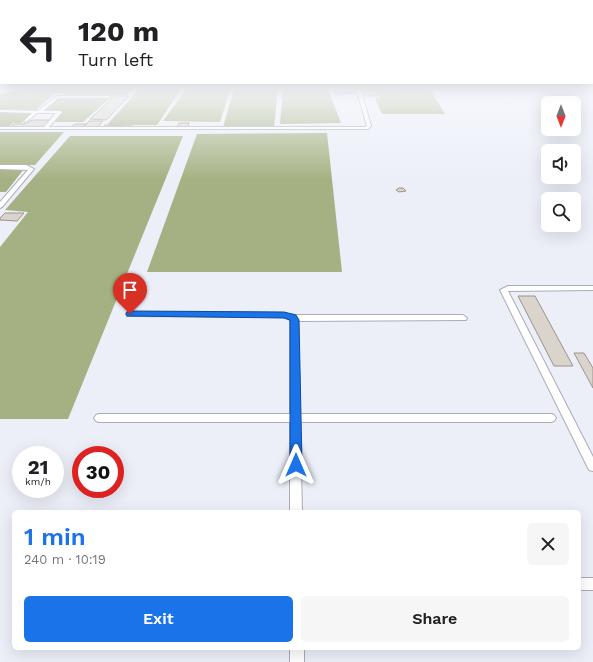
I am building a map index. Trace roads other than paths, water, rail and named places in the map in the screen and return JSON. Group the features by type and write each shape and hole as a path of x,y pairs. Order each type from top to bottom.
{"street":[{"path":"26,121 30,118"},
{"path":"45,128 54,118"},
{"path":"0,128 366,128 369,126 367,118"},
{"path":"0,167 26,167 31,169 0,206"},
{"path":"593,288 508,288 504,290 593,467"},
{"path":"130,314 284,315 293,318 463,318"},
{"path":"293,318 295,320 296,510"},
{"path":"99,418 551,418"},
{"path":"581,584 593,584"},
{"path":"297,650 297,662"}]}
